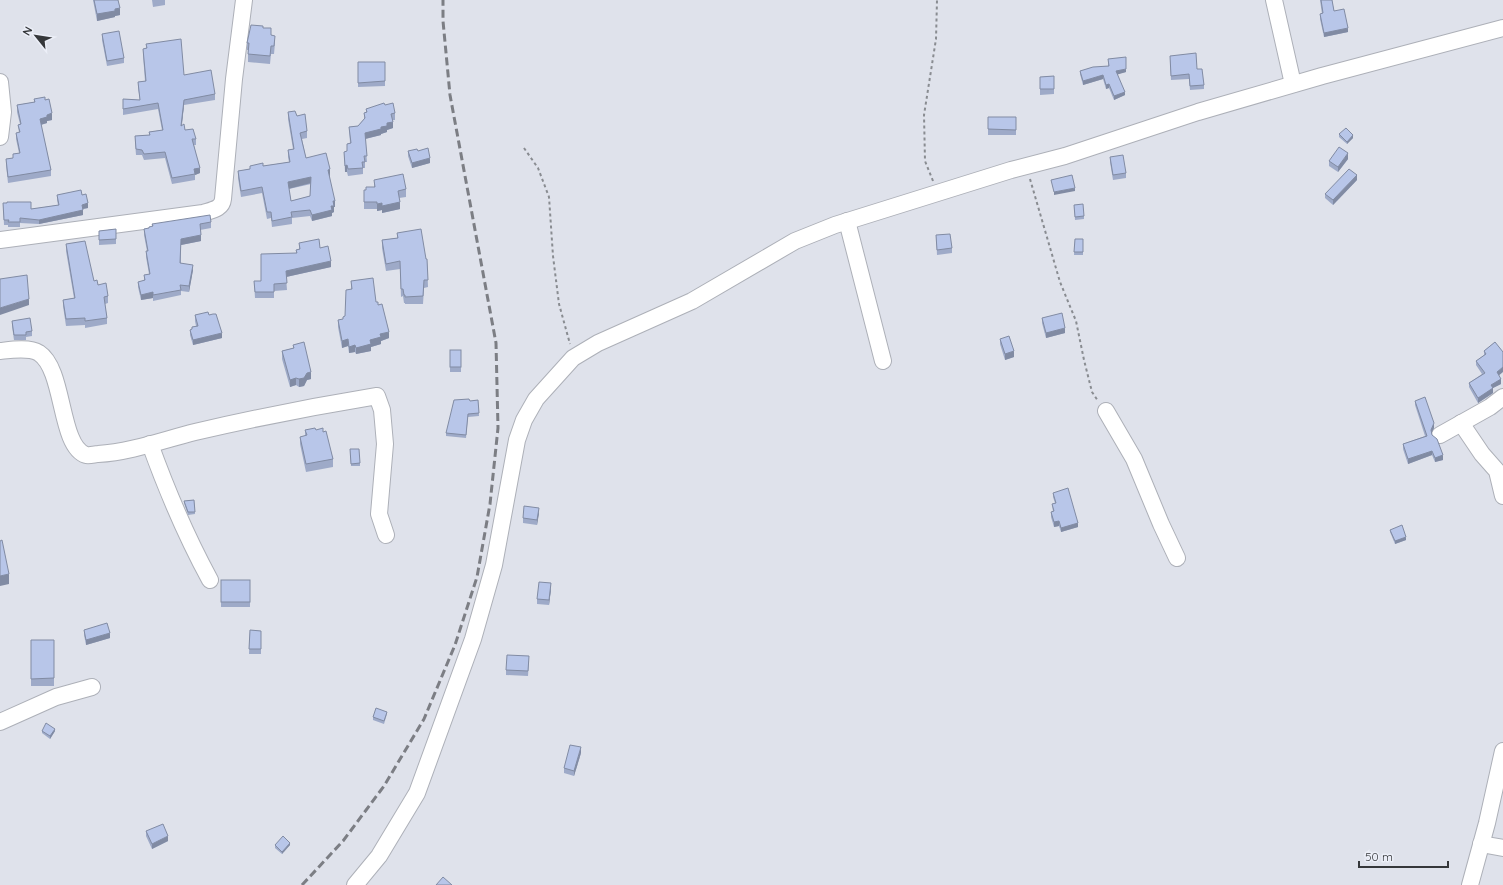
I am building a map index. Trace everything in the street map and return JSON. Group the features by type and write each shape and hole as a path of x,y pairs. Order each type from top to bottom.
{"street":[{"path":"0,240 203,213 220,207 224,199 234,79 244,0"},
{"path":"1274,0 1293,84"},
{"path":"355,885 379,856 416,793 473,639 494,565 517,440 524,420 536,400 573,358 598,343 692,301 796,241 847,221 1026,166 1065,156 1198,112 1293,84 1503,28"},
{"path":"0,82 3,112 0,137"},
{"path":"847,221 883,361"},
{"path":"0,351 23,349 38,352 47,361 57,386 68,428 78,450 86,455 116,453 288,411 377,396 382,410 385,444 379,514 386,535"},
{"path":"1440,435 1490,407 1503,397"},
{"path":"1106,411 1134,459 1160,524 1177,558"},
{"path":"1461,423 1482,454 1497,471 1503,496"},
{"path":"150,444 166,490 194,552 210,580"},
{"path":"0,722 56,697 92,687"},
{"path":"1470,885 1503,751"},
{"path":"1481,844 1503,848"}],"path":[{"path":"938,0 936,39 924,115 925,161 938,193"},
{"path":"524,148 538,168 549,196 553,256 559,304 573,358"},
{"path":"1026,166 1060,282 1076,321 1092,392 1106,411"}],"building":[{"path":"94,0 118,0 120,8 115,9 115,11 97,14"},
{"path":"1321,0 1332,0 1334,11 1344,9 1348,28 1324,33 1320,14 1323,13"},
{"path":"251,25 271,28 271,35 275,36 274,46 271,46 270,56 248,54 249,43 247,43"},
{"path":"119,31 124,58 107,61 102,34"},
{"path":"181,39 184,75 211,70 215,94 184,100 181,126 184,124 185,130 193,129 196,139 192,139 200,168 194,169 195,174 172,178 165,152 144,154 142,150 136,149 135,136 150,135 149,132 163,130 158,103 123,109 123,99 140,100 138,82 146,81 143,49 147,48 146,44"},
{"path":"1196,53 1197,69 1202,69 1204,85 1190,86 1189,74 1171,76 1170,56"},
{"path":"1126,57 1126,69 1116,71 1125,92 1114,96 1109,84 1106,85 1103,75 1083,81 1080,71 1093,67 1109,66 1108,59"},
{"path":"358,62 385,62 385,81 358,83"},
{"path":"1054,76 1054,89 1040,89 1040,77"},
{"path":"45,97 45,100 49,99 52,113 47,115 47,117 40,119 51,170 8,177 6,159 13,158 13,154 20,153 16,133 20,132 18,125 21,124 17,105 35,102 34,99"},
{"path":"384,103 385,105 393,103 395,113 391,114 393,122 387,123 387,126 381,127 381,129 365,133 367,156 364,156 365,162 362,162 363,168 348,169 347,165 345,166 344,152 347,151 347,144 351,143 349,127 358,126 365,118 364,113 367,112 366,109"},
{"path":"295,111 297,116 305,114 307,131 300,133 306,158 326,153 335,201 333,201 334,206 331,206 332,210 312,215 310,210 291,212 292,217 272,221 271,212 267,212 262,187 241,191 238,171 250,169 250,166 263,163 263,166 290,162 288,150 294,149 288,112","holes":["311,177 310,196 291,201 288,182"]},
{"path":"988,117 1016,117 1016,130 988,129"},
{"path":"1346,128 1353,135 1347,142 1339,134"},
{"path":"1339,147 1348,153 1338,167 1329,161"},
{"path":"428,148 430,158 412,163 408,151 417,149 418,151"},
{"path":"1123,155 1126,173 1113,175 1110,157"},
{"path":"1349,169 1357,175 1333,200 1325,194"},
{"path":"403,174 406,189 398,191 400,202 382,206 382,203 377,204 377,202 364,202 364,190 366,190 366,187 375,187 374,180"},
{"path":"1072,175 1075,188 1054,192 1051,180"},
{"path":"81,190 82,195 86,194 88,203 82,205 83,210 39,220 20,218 20,222 8,222 9,220 4,220 3,203 31,202 31,209 59,205 57,195"},
{"path":"1083,204 1084,216 1075,217 1074,205"},
{"path":"210,215 211,222 200,224 201,235 181,239 180,263 193,265 189,286 180,285 181,290 153,295 153,292 141,295 138,282 145,280 144,275 150,274 144,229 153,226 152,224"},
{"path":"116,229 116,239 99,240 99,231"},
{"path":"421,229 427,259 428,280 424,280 423,296 405,297 403,289 401,289 400,261 386,264 382,240 398,238 397,233"},
{"path":"950,234 952,248 937,250 936,235"},
{"path":"319,239 320,248 328,246 331,261 286,271 287,283 274,284 274,292 255,292 254,281 261,281 261,254 297,253 296,250 300,249 299,243"},
{"path":"1075,239 1083,239 1083,252 1074,252"},
{"path":"85,241 94,281 97,280 98,285 106,283 108,296 104,297 107,318 85,321 85,318 66,319 63,300 75,298 66,244"},
{"path":"27,275 29,299 0,308 0,279"},
{"path":"373,278 376,302 378,302 378,305 382,304 389,332 380,334 381,337 370,340 371,344 356,348 355,345 349,347 348,339 342,341 338,320 343,319 345,316 346,290 352,289 351,281"},
{"path":"208,312 209,315 216,314 222,333 193,340 190,330 192,327 198,326 195,315"},
{"path":"1062,313 1065,328 1046,333 1042,318"},
{"path":"30,318 32,331 26,332 26,335 14,335 12,321"},
{"path":"1009,336 1014,351 1005,354 1000,339"},
{"path":"304,342 311,372 307,373 304,378 290,380 282,351 294,348 293,345"},
{"path":"1495,342 1503,352 1503,367 1497,372 1501,379 1491,385 1493,388 1478,398 1469,383 1485,373 1476,361 1486,354 1484,351"},
{"path":"450,350 461,350 461,367 450,367"},
{"path":"1425,397 1434,423 1431,430 1432,435 1437,439 1443,455 1435,458 1432,451 1408,459 1403,444 1427,436 1415,401"},
{"path":"469,399 470,401 478,400 479,413 468,414 466,435 446,433 454,400"},
{"path":"315,428 316,430 323,428 323,432 326,431 333,459 306,464 300,437 307,435 305,430"},
{"path":"350,449 359,449 360,463 351,464"},
{"path":"1068,488 1078,523 1061,528 1059,521 1054,522 1051,512 1054,511 1052,504 1056,503 1053,493"},
{"path":"194,500 195,512 188,512 184,501"},
{"path":"524,506 539,508 537,520 523,518"},
{"path":"1402,525 1406,537 1395,541 1390,530"},
{"path":"2,540 9,574 0,576 0,541"},
{"path":"221,580 250,580 250,602 221,602"},
{"path":"539,582 551,583 549,600 537,599"},
{"path":"107,623 110,633 86,640 84,630"},
{"path":"250,630 261,631 261,649 249,649"},
{"path":"31,640 54,640 54,678 31,679"},
{"path":"507,655 529,656 528,671 506,670"},
{"path":"376,708 387,712 384,721 373,717"},
{"path":"46,723 55,729 50,736 42,731"},
{"path":"570,745 581,747 574,771 564,768"},
{"path":"163,824 168,836 152,844 146,831"},
{"path":"283,836 290,843 282,852 275,845"},
{"path":"443,877 452,885 436,885"}],"railway":[{"path":"302,885 343,841 384,786 424,719 455,645 477,577 490,504 498,428 496,343 450,95 443,21 443,0"}]}
